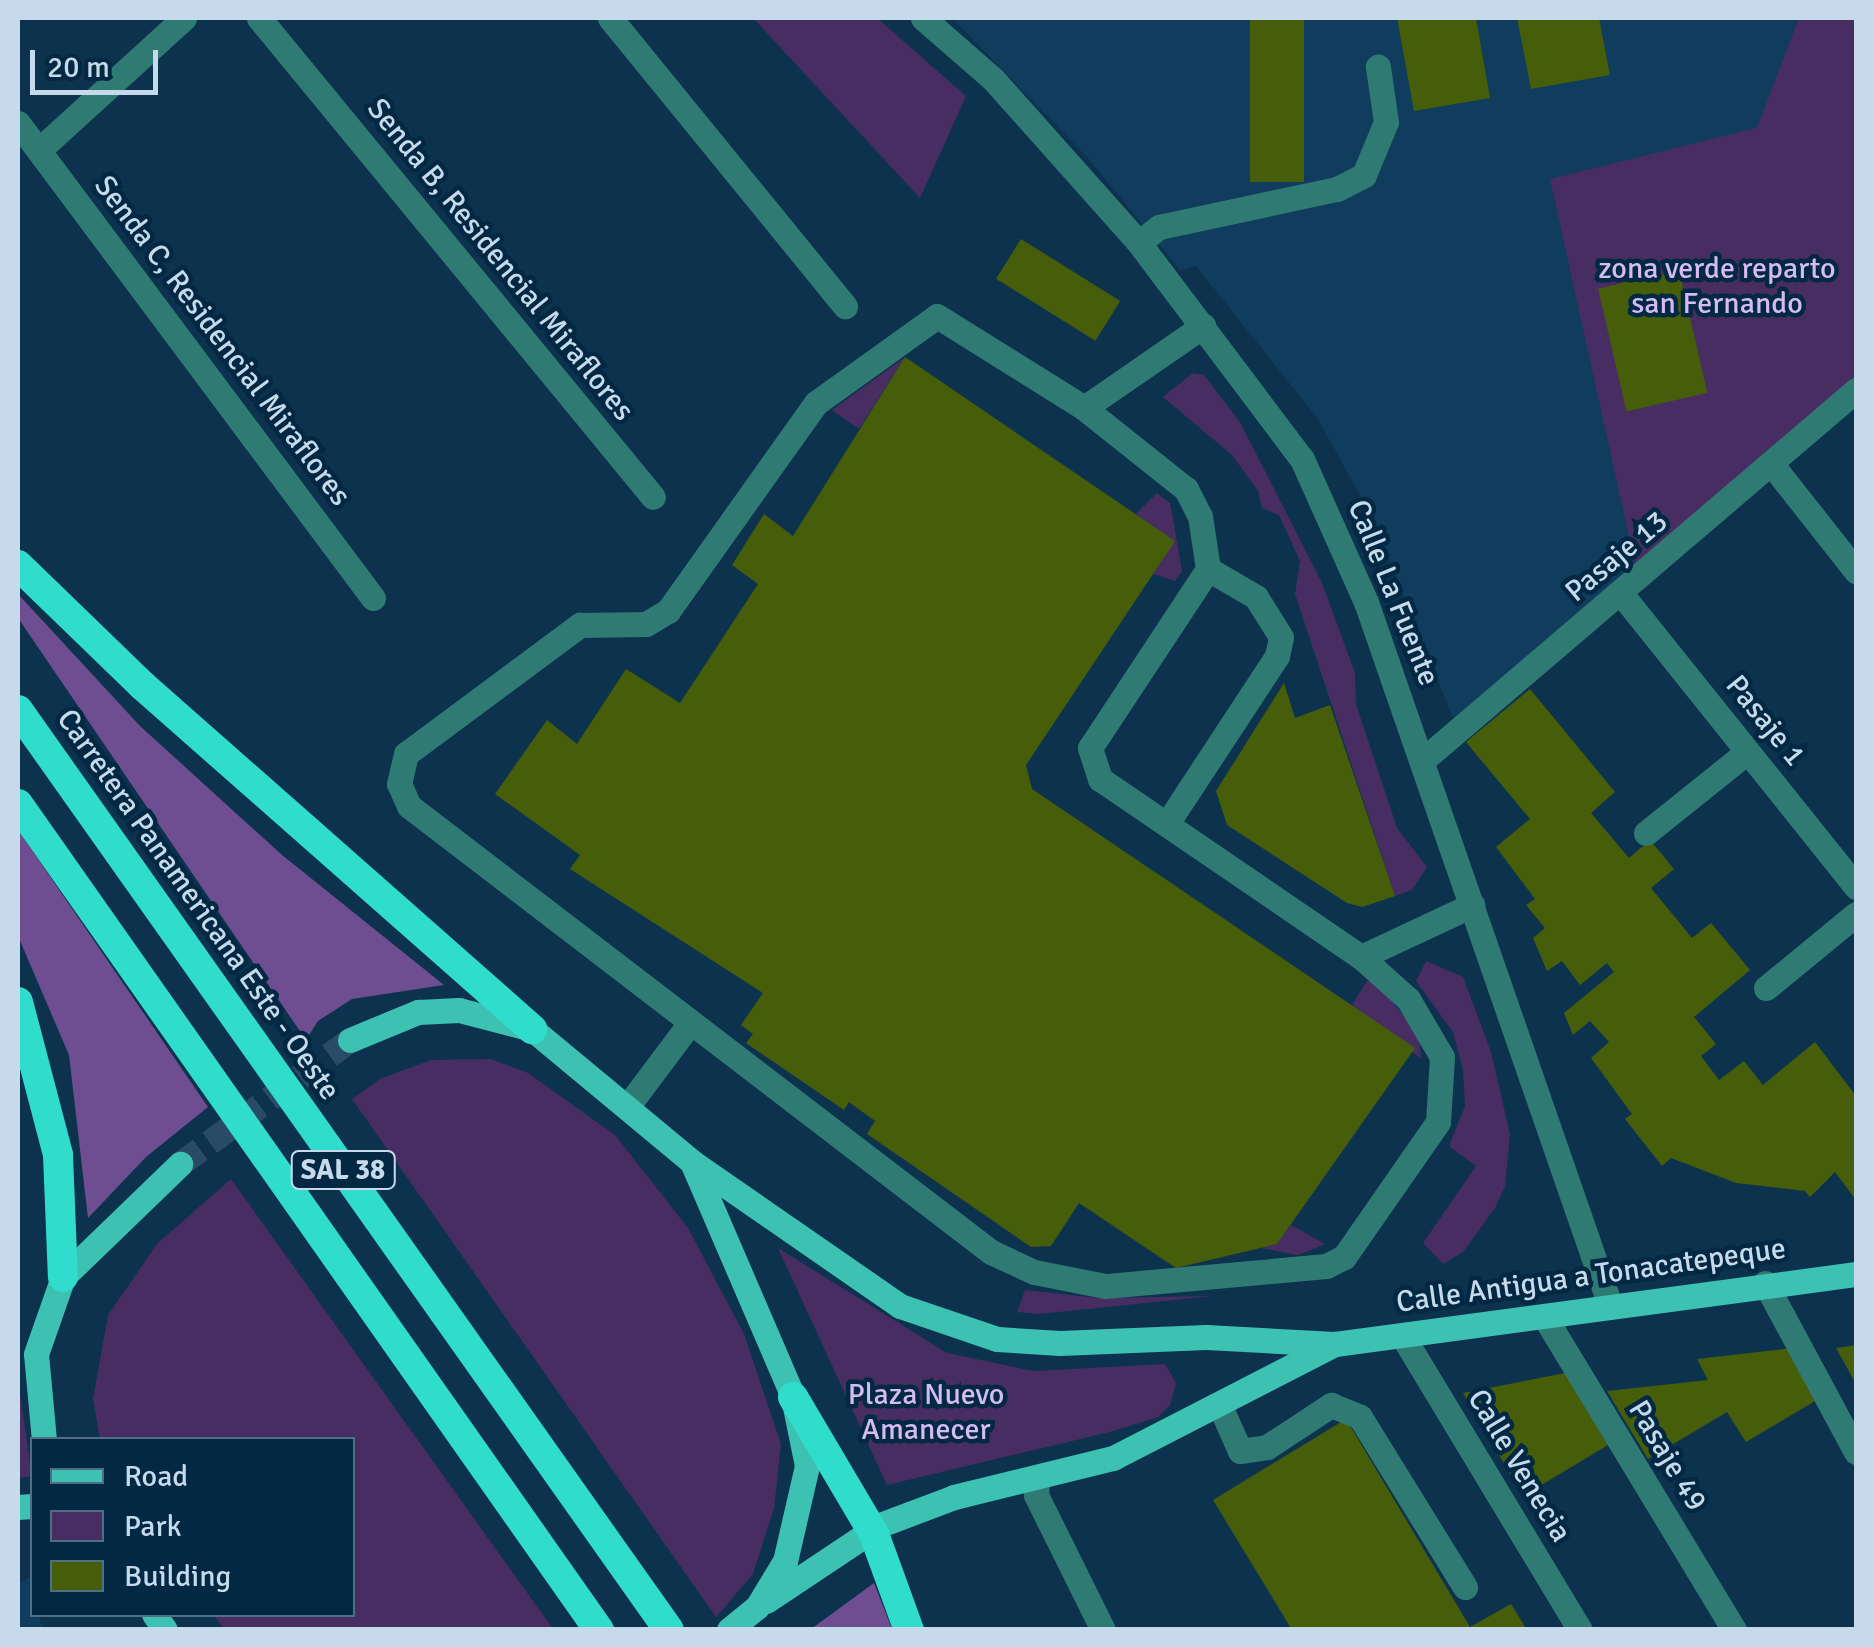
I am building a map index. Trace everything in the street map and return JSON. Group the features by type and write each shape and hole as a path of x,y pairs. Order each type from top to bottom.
{"highway":[{"path":"18,564 143,686 532,1029"},
{"name":"Carretera Panamericana Este - Oeste","path":"18,710 669,1630"},
{"name":"SAL 38","path":"18,804 598,1630"},
{"path":"18,1002 58,1155 63,1277"},
{"path":"793,1397 872,1530 910,1630"}],"main road":[{"path":"350,1040 418,1012 459,1010 532,1029"},
{"name":"Calle Antigua a Tonacatepeque","path":"532,1029 692,1162 900,1306 960,1331 1060,1344 1206,1337 1335,1344 1765,1283 1856,1274"},
{"path":"692,1162 793,1397 805,1436 805,1494 785,1561 757,1607 729,1630"},
{"path":"43,1437 27,1359 63,1277 180,1164"},
{"name":"Calle Antigua a Tonacatepeque","path":"757,1607 872,1530 954,1497 1113,1458 1335,1344"}],"street":[{"path":"38,150 184,18"},
{"name":"Senda B, Residencial Miraflores","path":"259,18 653,497"},
{"path":"610,18 844,306"},
{"name":"Calle La Fuente","path":"923,18 993,80 1139,242 1302,459 1366,602 1610,1305"},
{"path":"1139,242 1159,227 1337,189 1364,175 1386,122 1378,67"},
{"name":"Senda C, Residencial Miraflores","path":"18,124 373,598"},
{"path":"936,316 1084,408 1186,489 1209,544 1208,569 1090,748 1100,779 1360,957 1408,1000 1432,1032 1442,1057 1438,1122 1344,1257 1310,1271 1105,1286 1034,1272 991,1252 408,806 399,784 406,754 580,625 646,624 668,611 816,403 936,316"},
{"path":"1084,408 1204,326"},
{"name":"Pasaje 13","path":"1423,760 1623,596 1852,394"},
{"path":"1773,466 1856,570"},
{"path":"1168,822 1278,656 1281,638 1275,619 1256,597 1208,569"},
{"name":"Pasaje 1","path":"1623,596 1856,888"},
{"path":"1646,833 1748,752"},
{"path":"1360,957 1472,906"},
{"path":"1766,988 1856,914"},
{"path":"628,1107 690,1023"},
{"path":"1765,1283 1856,1452"},
{"name":"Pasaje 49","path":"1544,1316 1734,1630"},
{"name":"Calle Venecia","path":"1402,1335 1580,1630"},
{"path":"1220,1406 1240,1452 1268,1447 1331,1405 1360,1417 1465,1588"},
{"path":"1037,1478 1036,1495 1103,1630"}],"shaded area":[{"path":"952,18 1799,18 1758,128 1639,582 1453,718 1373,519 1318,419 1196,266 1180,270 1087,157"},
{"path":"18,594 140,726 282,855 444,985 352,999 318,1021 306,1040 18,618"},
{"path":"18,830 208,1107 146,1157 88,1218 69,1055 18,936"},
{"path":"30,1577 30,1617 39,1617 42,1629 18,1629 18,1583"},
{"path":"874,1583 892,1629 811,1629"}],"green space":[{"path":"753,18 877,18 966,96 920,198"},
{"name":"zona verde reparto san Fernando","path":"1799,18 1856,18 1856,393 1639,582 1550,179 1757,128"},
{"path":"905,357 859,429 832,410"},
{"path":"1193,373 1204,375 1240,422 1322,583 1355,673 1356,704 1397,828 1427,867 1412,890 1395,896 1295,594 1300,561 1279,515 1262,508 1258,491 1232,455 1163,397"},
{"path":"1157,493 1170,503 1182,571 1175,581 1153,574 1174,541 1136,514"},
{"path":"1426,961 1463,977 1491,1052 1510,1134 1505,1186 1495,1208 1463,1252 1443,1264 1423,1243 1476,1166 1449,1146 1465,1106 1463,1070 1453,1032 1416,981"},
{"path":"1367,981 1377,982 1419,1036 1421,1059 1352,1005"},
{"path":"491,1059 528,1073 615,1135 688,1228 744,1334 781,1444 774,1508 753,1574 716,1617 352,1099 380,1079 431,1060"},
{"path":"231,1179 553,1629 225,1630 215,1617 355,1617 355,1437 100,1437 93,1399 108,1315 157,1244"},
{"path":"1291,1225 1325,1244 1298,1255 1261,1248 1277,1244"},
{"name":"Plaza Nuevo Amanecer","path":"778,1248 947,1353 1033,1371 1165,1364 1176,1383 1170,1405 1158,1417 1110,1432 887,1485"},
{"path":"1025,1290 1098,1298 1212,1296 1039,1314 1017,1312"},
{"path":"18,1396 30,1476 18,1478"}],"building":[{"path":"1250,18 1304,18 1304,182 1250,182"},
{"path":"1397,18 1476,18 1490,98 1414,111"},
{"path":"1517,18 1599,18 1610,75 1531,89"},
{"path":"1021,239 1120,301 1095,341 996,279"},
{"path":"1679,270 1707,393 1626,411 1598,289"},
{"path":"905,357 1175,541 1026,765 1032,789 1415,1048 1277,1244 1176,1268 1079,1203 1051,1246 1031,1247 867,1134 875,1121 849,1102 844,1110 746,1043 753,1034 741,1025 763,993 570,869 580,855 495,794 547,720 577,744 626,669 680,703 758,584 732,565 764,514 793,536"},
{"path":"1284,683 1295,718 1330,705 1395,896 1362,907 1347,903 1227,825 1216,791"},
{"path":"1530,689 1615,792 1591,813 1629,858 1650,840 1674,869 1651,888 1692,938 1711,923 1750,970 1694,1017 1716,1044 1701,1056 1719,1080 1744,1061 1763,1085 1815,1042 1856,1096 1856,1200 1835,1172 1810,1197 1805,1191 1736,1183 1671,1158 1662,1166 1625,1119 1632,1114 1591,1058 1609,1042 1590,1021 1573,1035 1564,1013 1614,972 1607,963 1580,985 1562,961 1547,971 1533,938 1545,928 1526,905 1535,899 1496,847 1530,819 1466,742"},
{"path":"1856,1345 1856,1384 1836,1348"},
{"path":"1793,1348 1822,1397 1746,1442 1727,1412 1648,1459 1607,1391 1708,1380 1697,1359"},
{"path":"1565,1373 1608,1445 1523,1496 1463,1393"},
{"path":"1346,1419 1470,1627 1511,1604 1527,1630 1292,1630 1213,1500"}],"tunnel":[{"path":"180,1164 350,1040"}]}
